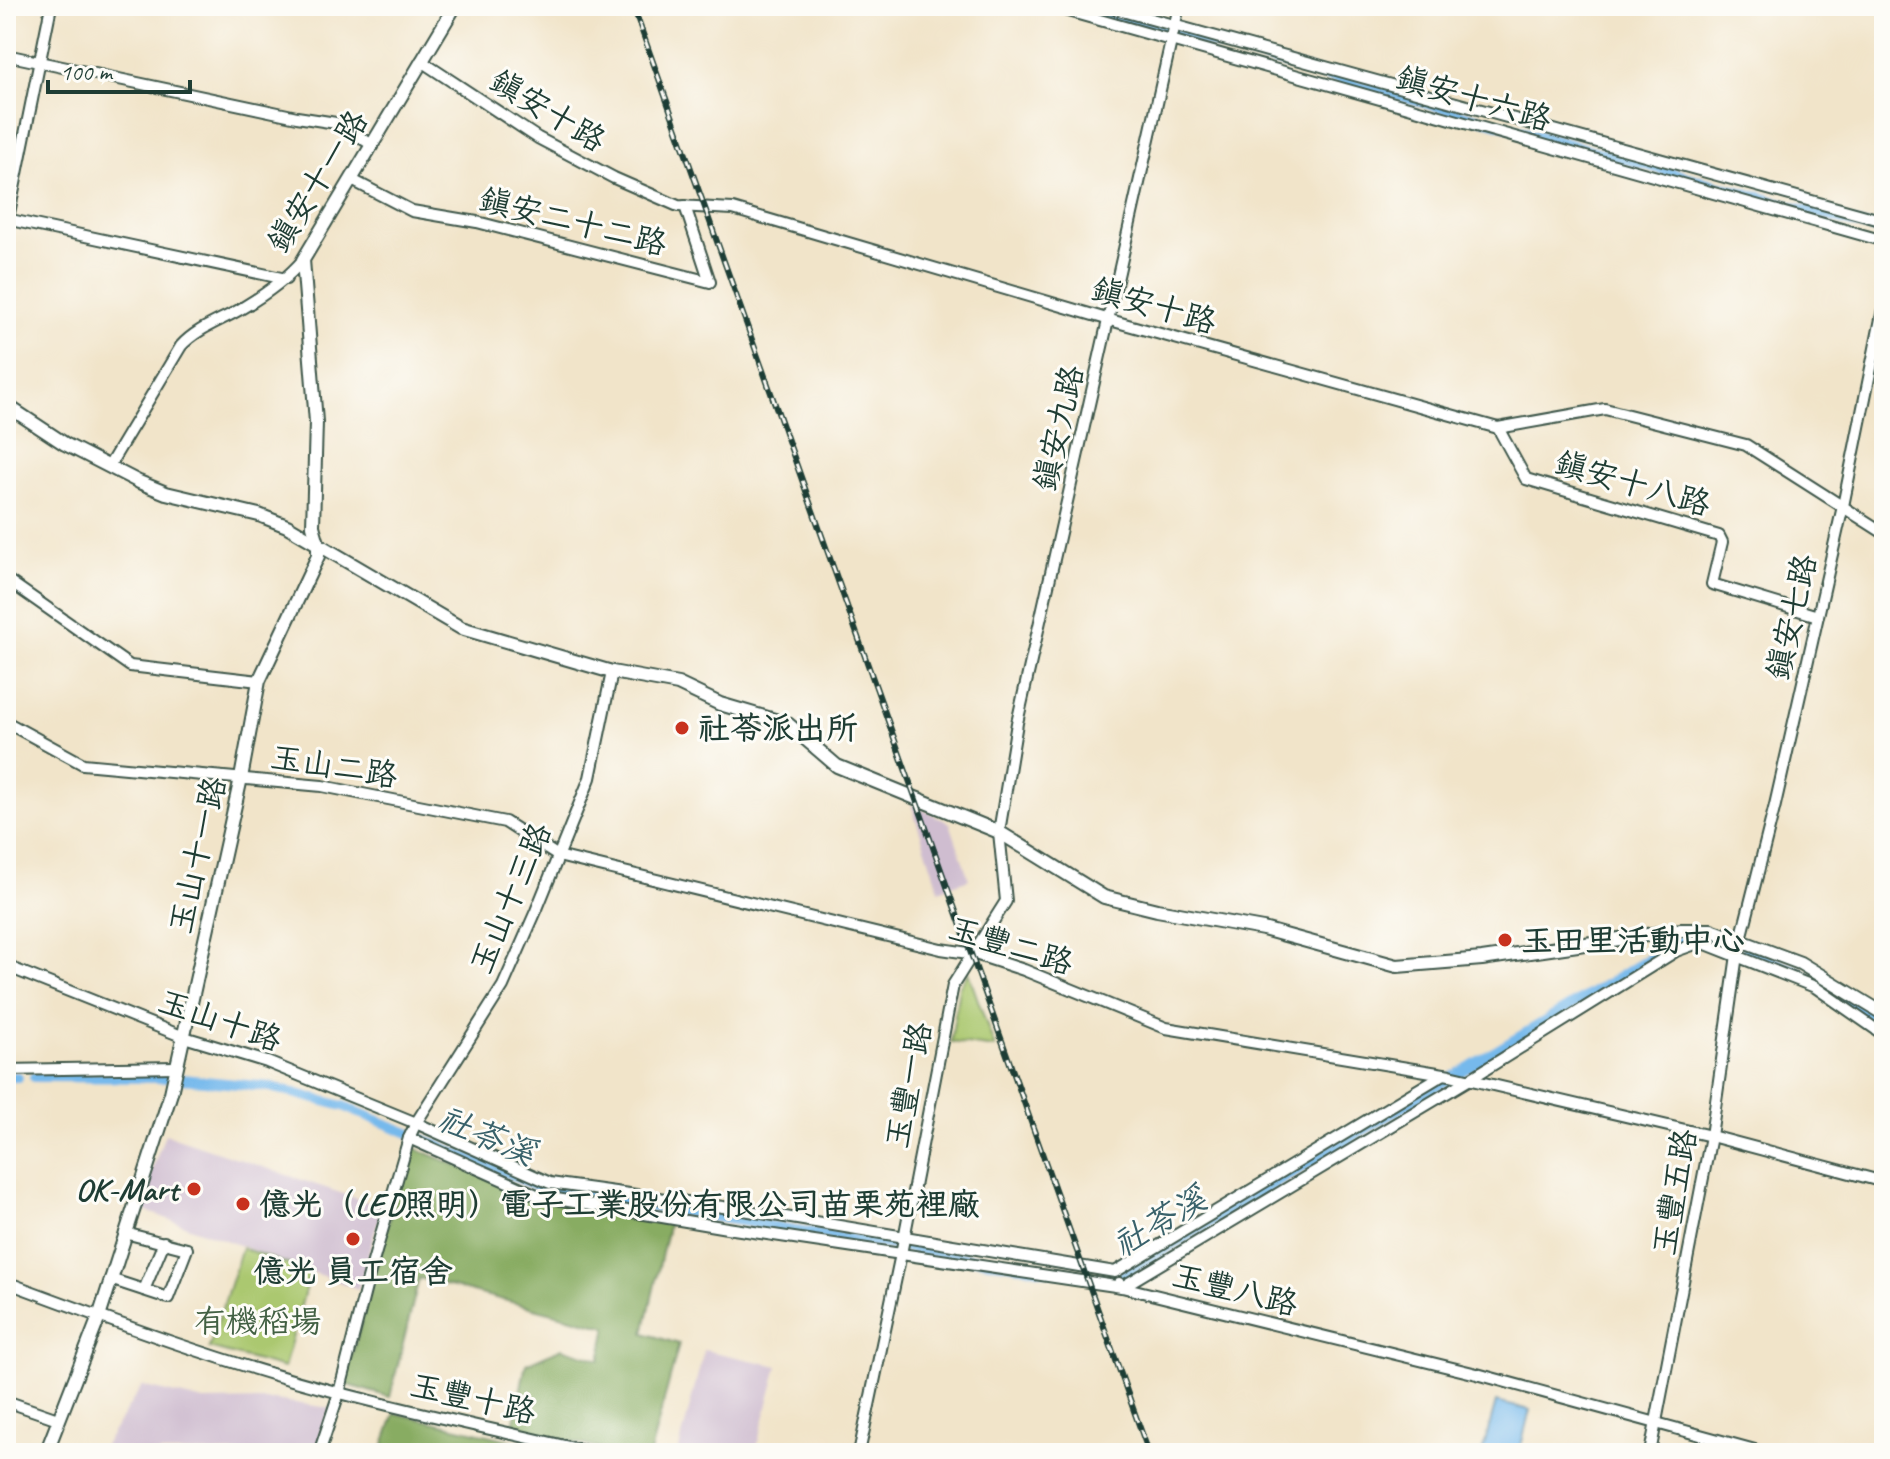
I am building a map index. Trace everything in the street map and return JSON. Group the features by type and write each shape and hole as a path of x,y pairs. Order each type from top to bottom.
{"street":[{"path":"6,228 51,6"},
{"name":"鎮安十一路","path":"109,466 189,337 286,279 303,260 455,6"},
{"name":"鎮安十六路","path":"1050,6 1174,35 1884,241"},
{"path":"1104,6 1174,35 1884,221"},
{"name":"鎮安九路","path":"999,832 1017,723 1179,6"},
{"path":"6,55 336,123 371,144"},
{"name":"鎮安十路","path":"421,61 538,138 614,178 678,206 733,209 1110,320 1498,428 1605,409 1746,445 1884,533"},
{"name":"鎮安二十二路","path":"352,180 412,211 477,222 710,282 685,206"},
{"path":"6,219 286,279"},
{"name":"玉山十一路","path":"46,1453 99,1317 171,1093 241,778 259,681 318,556 313,526 316,422 303,260"},
{"name":"鎮安七路","path":"1741,940 1843,506 1884,304"},
{"path":"6,405 38,428 166,493 259,515 318,543 461,628 612,672 678,684 720,704 788,724 837,766 999,832 1104,897 1263,929 1397,966 1482,959 1681,930 1711,930 1800,963 1884,1014"},
{"name":"鎮安十八路","path":"1498,428 1526,479 1719,536 1722,542 1712,584 1818,616"},
{"path":"6,579 130,666 259,681"},
{"name":"玉山十三路","path":"319,1453 339,1393 368,1279 412,1131 503,986 590,778 612,672"},
{"name":"玉山二路","path":"6,722 83,764 322,786 505,822 558,856"},
{"name":"玉豐一路","path":"859,1453 953,985 1006,901 999,832"},
{"name":"玉豐二路","path":"558,856 941,949 975,954 1024,970 1166,1028 1456,1077 1711,1136 1884,1182"},
{"name":"玉豐五路","path":"1650,1453 1711,1136 1741,940"},
{"path":"1118,1280 1456,1077 1676,951 1701,942 1815,987 1884,1035"},
{"name":"玉山十路","path":"6,966 184,1037 267,1062 412,1131"},
{"path":"6,1070 176,1067"},
{"path":"412,1131 550,1183 737,1209 903,1246 1118,1280 1456,1077"},
{"name":"玉豐八路","path":"412,1131 539,1196 727,1228 903,1246 1118,1280 1766,1453"},
{"path":"110,1279 168,1298 187,1249 125,1233"},
{"path":"144,1290 164,1242"},
{"name":"玉豐十路","path":"6,1282 243,1365 339,1393 594,1453"},
{"path":"6,1401 58,1419"}],"shaded area":[{"path":"911,804 950,823 969,879 939,890"},
{"path":"165,1134 382,1207 358,1289 138,1208"},
{"path":"704,1350 778,1366 755,1453 678,1453"},
{"path":"142,1386 204,1401 274,1400 330,1408 314,1453 99,1453"}],"green space":[{"path":"968,972 995,1048 951,1042 959,987"},
{"path":"410,1146 539,1200 669,1222 644,1333 679,1344 650,1453 616,1453 513,1426 526,1364 562,1348 600,1360 607,1327 419,1278 390,1397 344,1384"},
{"name":"有機稻場","path":"242,1248 310,1272 284,1368 209,1348"},
{"path":"395,1413 565,1453 381,1453"}],"water":[{"path":"1496,1402 1530,1410 1519,1453 1482,1453"}],"waterway":[{"path":"1077,6 1884,232"},
{"name":"社苓溪","path":"1101,1279 1113,1281 1675,943 1703,939 1731,945"},
{"name":"社苓溪","path":"1746,951 1800,972 1884,1027"},
{"name":"社苓溪","path":"6,1077 18,1077"},
{"name":"社苓溪","path":"34,1077 165,1078"},
{"name":"社苓溪","path":"182,1079 270,1087 343,1106 546,1190 1058,1272"}],"railway":[{"path":"633,6 1149,1453"}],"place":[{"name":"社苓派出所","path":"682,728"},
{"name":"玉田里活動中心","path":"1505,940"},
{"name":"OK-Mart","path":"194,1189"},
{"name":"億光（LED照明）電子工業股份有限公司苗栗苑裡廠","path":"243,1204"},
{"name":"億光 員工宿舍","path":"353,1239"}]}
